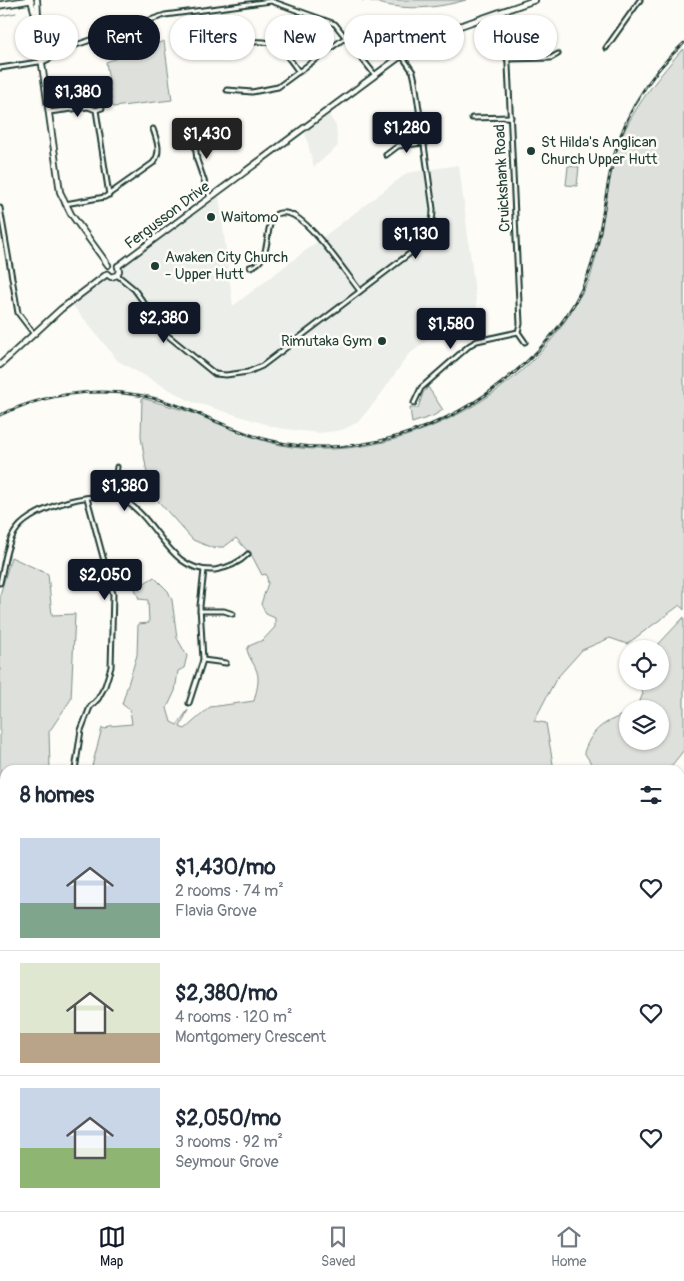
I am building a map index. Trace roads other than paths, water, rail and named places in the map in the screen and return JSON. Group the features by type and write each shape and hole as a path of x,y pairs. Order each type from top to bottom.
{"highway":[{"path":"0,5 31,0"}],"main road":[{"path":"31,0 36,15"},
{"path":"37,0 37,15"},
{"name":"Fergusson Drive","path":"464,25 536,0"},
{"name":"Fergusson Drive","path":"118,266 396,60"},
{"path":"42,61 60,192 65,204 108,265"},
{"path":"107,274 111,277 117,275 119,271 118,266 112,263 108,265"},
{"path":"107,274 106,269 108,265"},
{"path":"0,365 61,309 107,274"}],"street":[{"path":"606,48 640,0"},
{"path":"0,68 42,61 76,46 159,17 193,10 266,1 277,2 328,20 337,26 344,35"},
{"path":"226,90 233,92 273,89 344,38"},
{"path":"255,42 276,44 298,72"},
{"path":"364,60 375,75"},
{"path":"117,275 134,290 168,334 212,372 221,375 248,372 262,366 417,248 427,237 432,225 433,209 415,81 413,72 405,60"},
{"name":"Cruickshank Road","path":"507,60 520,324 518,332"},
{"path":"49,112 88,107 96,110 102,108"},
{"path":"96,110 106,189 109,196"},
{"path":"472,118 510,117"},
{"path":"193,127 197,160 210,198"},
{"path":"65,204 109,196 156,159 159,148 153,129"},
{"path":"386,154 398,146 423,143"},
{"path":"0,208 1,223 18,314 34,334"},
{"path":"250,267 260,262 265,255 266,232 270,223 278,215 289,214 300,220 320,239 360,290"},
{"path":"414,403 421,388 477,341 518,332 525,342"},
{"path":"113,496 117,467"},
{"path":"0,583 13,535 21,524 45,510 87,498 113,496 134,508 178,558 189,566 204,570 228,567 248,554"},
{"path":"76,765 80,733 90,707 98,699 110,673 114,601 109,574 87,498"},
{"path":"189,703 203,660 200,612 204,570"},
{"path":"200,612 224,611 233,614"},
{"path":"203,660 226,663"}],"waterway":[{"path":"0,16 16,13"}],"railway":[{"path":"0,415 21,406 65,395 87,392 132,394 176,405 244,433 268,440 301,446 333,447 366,443 398,436 430,425 460,411 488,393 536,353 565,318 581,292 598,240 614,155 620,137 636,102 646,86 657,71 684,43"}],"place":[{"name":"St Hilda's Anglican Church Upper Hutt","path":"531,151"},
{"name":"Waitomo","path":"211,217"},
{"name":"Awaken City Church - Upper Hutt","path":"155,266"},
{"name":"Rimutaka Gym","path":"382,341"}]}
